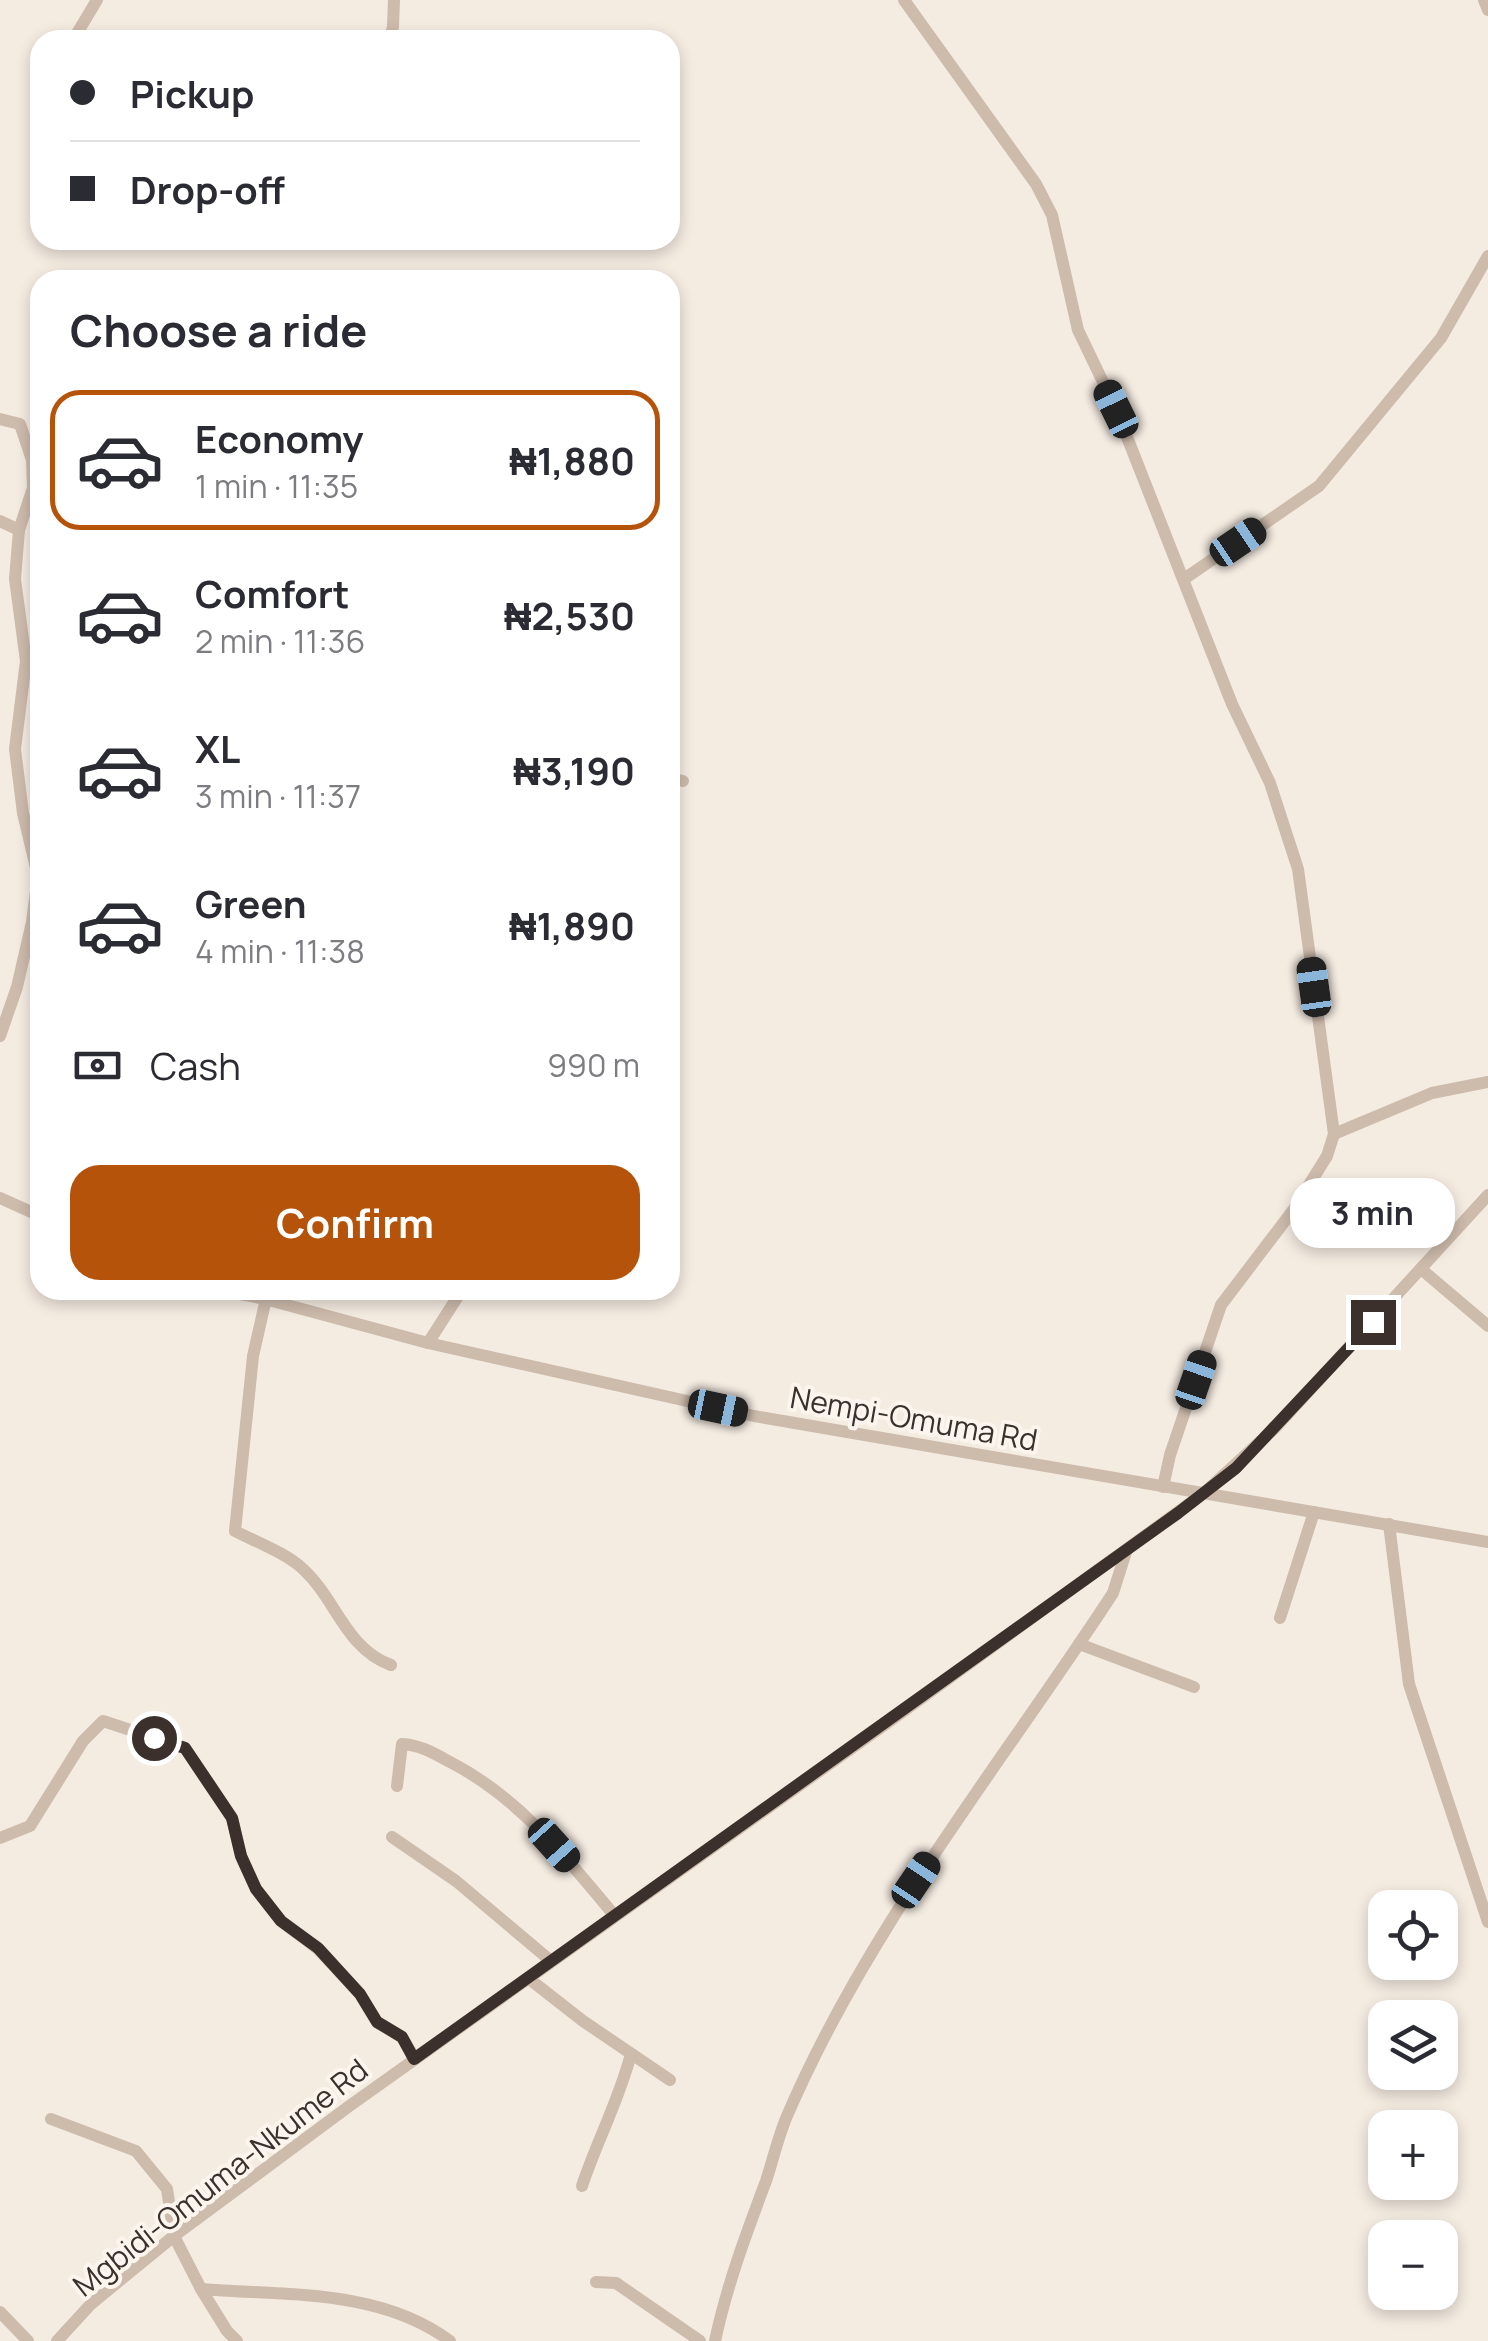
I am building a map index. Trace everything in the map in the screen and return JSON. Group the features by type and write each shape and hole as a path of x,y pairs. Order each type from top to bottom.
{"street":[{"path":"79,30 97,0"},
{"path":"392,30 394,0"},
{"path":"904,0 1025,168 1052,215 1078,330 1116,409 1232,704 1270,783 1298,868 1334,1134 1327,1156 1294,1209 1222,1305 1170,1455 1163,1487"},
{"path":"1484,0 1488,10"},
{"path":"1184,578 1319,486 1442,338 1488,256"},
{"path":"0,419 20,424 30,454"},
{"path":"30,500 20,530 15,579 26,661 16,764 30,835"},
{"path":"0,521 20,530"},
{"path":"0,1036 30,931"},
{"path":"1334,1134 1432,1094 1488,1082"},
{"name":"Mgbidi-Omuma-Nkume Rd","path":"58,2341 91,2304 174,2236 414,2059 1204,1493 1276,1428 1488,1194"},
{"path":"0,1198 30,1212"},
{"path":"1421,1269 1488,1326"},
{"path":"265,1300 252,1356 235,1531 302,1567 349,1633 373,1659 391,1665"},
{"name":"Nempi-Omuma Rd","path":"286,1300 428,1342 754,1416 1488,1542"},
{"path":"428,1342 455,1300"},
{"path":"1280,1618 1314,1512"},
{"path":"1390,1524 1410,1684 1488,1922"},
{"path":"716,2341 741,2244 785,2120 844,2000 906,1896 1113,1592 1126,1552"},
{"path":"1079,1644 1194,1688"},
{"path":"0,1838 30,1826 83,1741 103,1721 185,1748 232,1818 241,1856 256,1889 281,1921 318,1948 360,1994 377,2022 402,2037 414,2059"},
{"path":"397,1786 402,1744 418,1745 476,1775 533,1821 614,1915"},
{"path":"392,1836 456,1880 551,1962"},
{"path":"528,1978 582,2021 670,2080"},
{"path":"582,2186 631,2054"},
{"path":"51,2119 136,2151 166,2189 174,2236 226,2331 237,2341"},
{"path":"596,2282 616,2283 700,2341"},
{"path":"201,2289 253,2294 300,2292 401,2312 450,2341"},
{"path":"0,2312 28,2341"}],"route":[{"path":"154,1738 185,1748 232,1818 241,1856 256,1889 281,1921 318,1948 360,1994 377,2022 402,2037 414,2059 1178,1513 1236,1468 1373,1322"}]}
